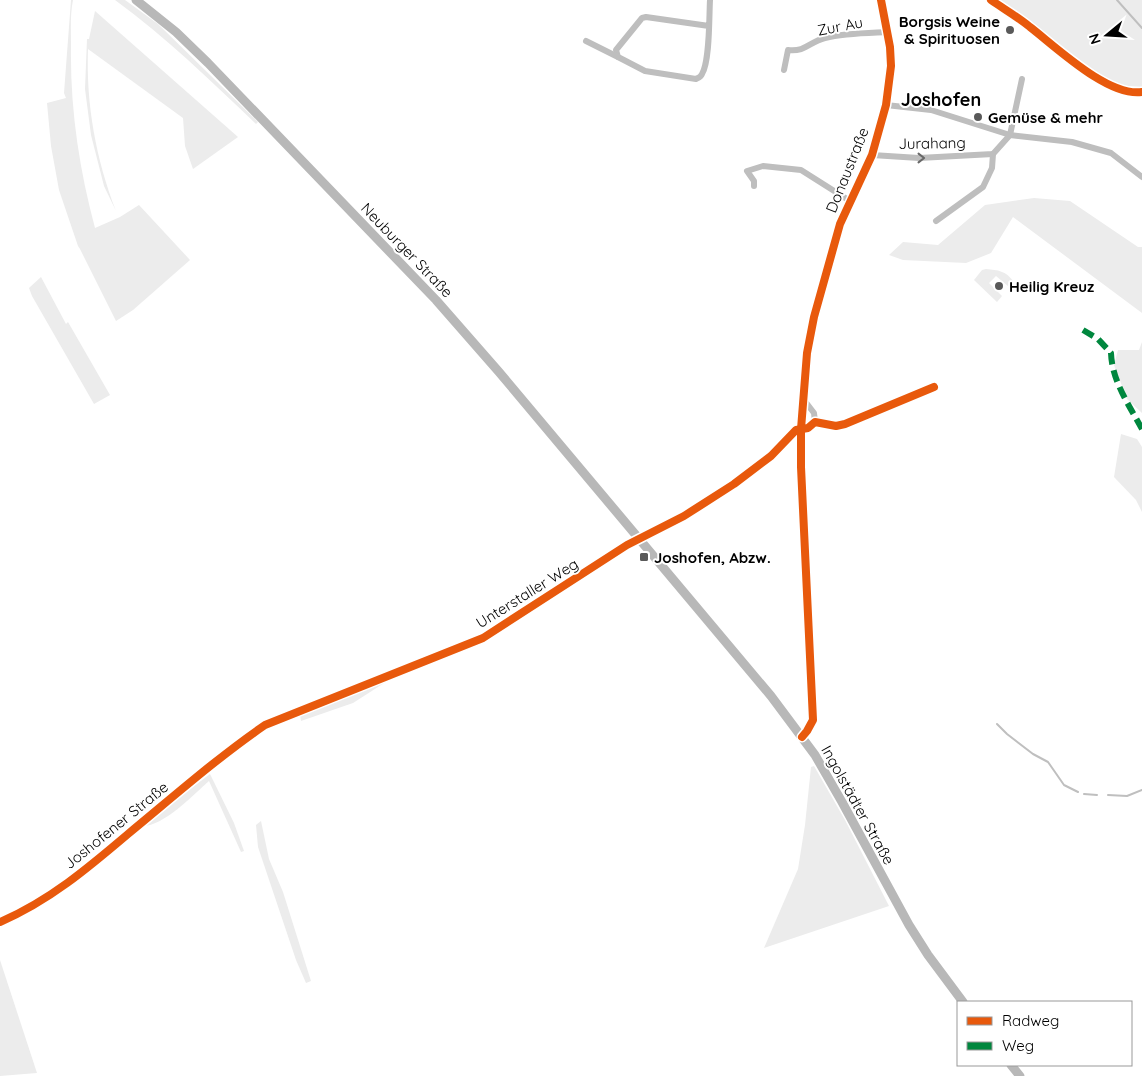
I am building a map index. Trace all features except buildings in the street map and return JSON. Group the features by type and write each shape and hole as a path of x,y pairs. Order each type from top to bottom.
{"main road":[{"name":"Neuburger Straße","path":"136,0 176,32 208,63 436,300 506,380 638,538"},
{"name":"Ingolstädter Straße","path":"638,538 771,696 802,737 842,802 909,925 928,955 962,1001"},
{"path":"1012,1066 1020,1076"}],"street":[{"path":"586,41 644,71 696,79 702,74 707,54 710,0"},
{"name":"Donaustraße","path":"804,400 807,353 829,260 840,224 872,155 886,105 891,66 888,32 881,0"},
{"path":"991,0 1107,84 1120,90 1136,93 1142,92"},
{"path":"618,57 616,50 642,18 709,26"},
{"name":"Zur Au","path":"784,70 788,50 801,50 823,38 888,32"},
{"path":"936,221 983,187 992,168 993,154 1010,135 1022,78"},
{"path":"886,105 931,110 1010,135 1072,142 1111,152 1142,177"},
{"name":"Jurahang","path":"872,155 919,158 993,154"},
{"path":"754,186 754,181 747,171 763,166 801,170 850,201"},
{"path":"804,400 814,414 815,422 836,426 934,387"},
{"path":"802,737 808,731 812,720 801,466 801,429 804,400"},
{"name":"Unterstaller Weg","path":"243,740 265,726 483,638 638,538 652,533 684,516 734,484 771,456 796,430 808,428 815,422"},
{"name":"Joshofener Straße","path":"0,922 53,894 243,740"}],"shaded area":[{"path":"71,0 73,0 71,11 71,69 74,115 84,183 95,228 120,217 139,205 190,260 133,310 116,321 78,246 59,190 51,146 47,103 66,98 64,93"},
{"path":"115,0 125,0 158,24 258,122 256,124 170,44"},
{"path":"997,0 1142,0 1142,87 1114,85"},
{"path":"95,11 238,137 193,169 185,146 183,118 88,49 89,91 94,132 103,172 116,211 104,186 91,135 85,89 87,39 89,39"},
{"path":"1034,198 1070,201 1138,247 1142,247 1142,313 1013,217 991,253 966,263 903,260 889,255 903,242 938,245 985,205"},
{"path":"986,269 1008,275 1013,281 1008,286 996,276 989,283 1002,296 997,302 974,280 982,270"},
{"path":"41,277 66,324 68,322 110,395 94,404 32,296 29,288"},
{"path":"1142,342 1142,413 1127,399 1114,365 1118,350 1139,350"},
{"path":"1121,434 1137,439 1142,447 1142,512 1136,500 1114,477"},
{"path":"392,678 353,703 301,721 300,715"},
{"path":"814,766 845,820 889,906 764,948 798,869 811,767"},
{"path":"210,774 234,823 244,851 241,852 209,781 168,816 158,822 141,826"},
{"path":"261,821 269,859 283,892 311,981 306,983 296,960 258,847 256,825"},
{"path":"0,960 37,1073 0,1076"}],"waterway":[{"path":"1117,0 1142,28"},
{"path":"997,724 1033,754 1048,762 1064,785 1078,792"},
{"path":"1108,795 1127,796 1142,790"},
{"path":"1084,794 1097,795"}],"marked path":[{"path":"1083,330 1098,339 1111,353 1114,373 1118,383 1142,429"}],"cycle path":[{"path":"802,737 813,720 801,467 801,429 807,353 814,317 840,224 872,155 886,105 891,66 890,47 881,0"},
{"path":"991,0 1021,20 1068,58 1098,79 1114,87 1142,92"},
{"path":"0,922 18,914 67,883 212,764 265,725 483,638 627,545 684,516 734,484 771,456 796,430 808,428 815,422 836,426 845,424 934,387"}],"place":[{"name":"Borgsis Weine & Spirituosen","path":"1010,30"},
{"name":"Gemüse & mehr","path":"978,117"},
{"name":"Heilig Kreuz","path":"999,286"},
{"name":"Joshofen, Abzw.","path":"644,557"}],"district":[{"name":"Joshofen","path":"941,99"}]}
